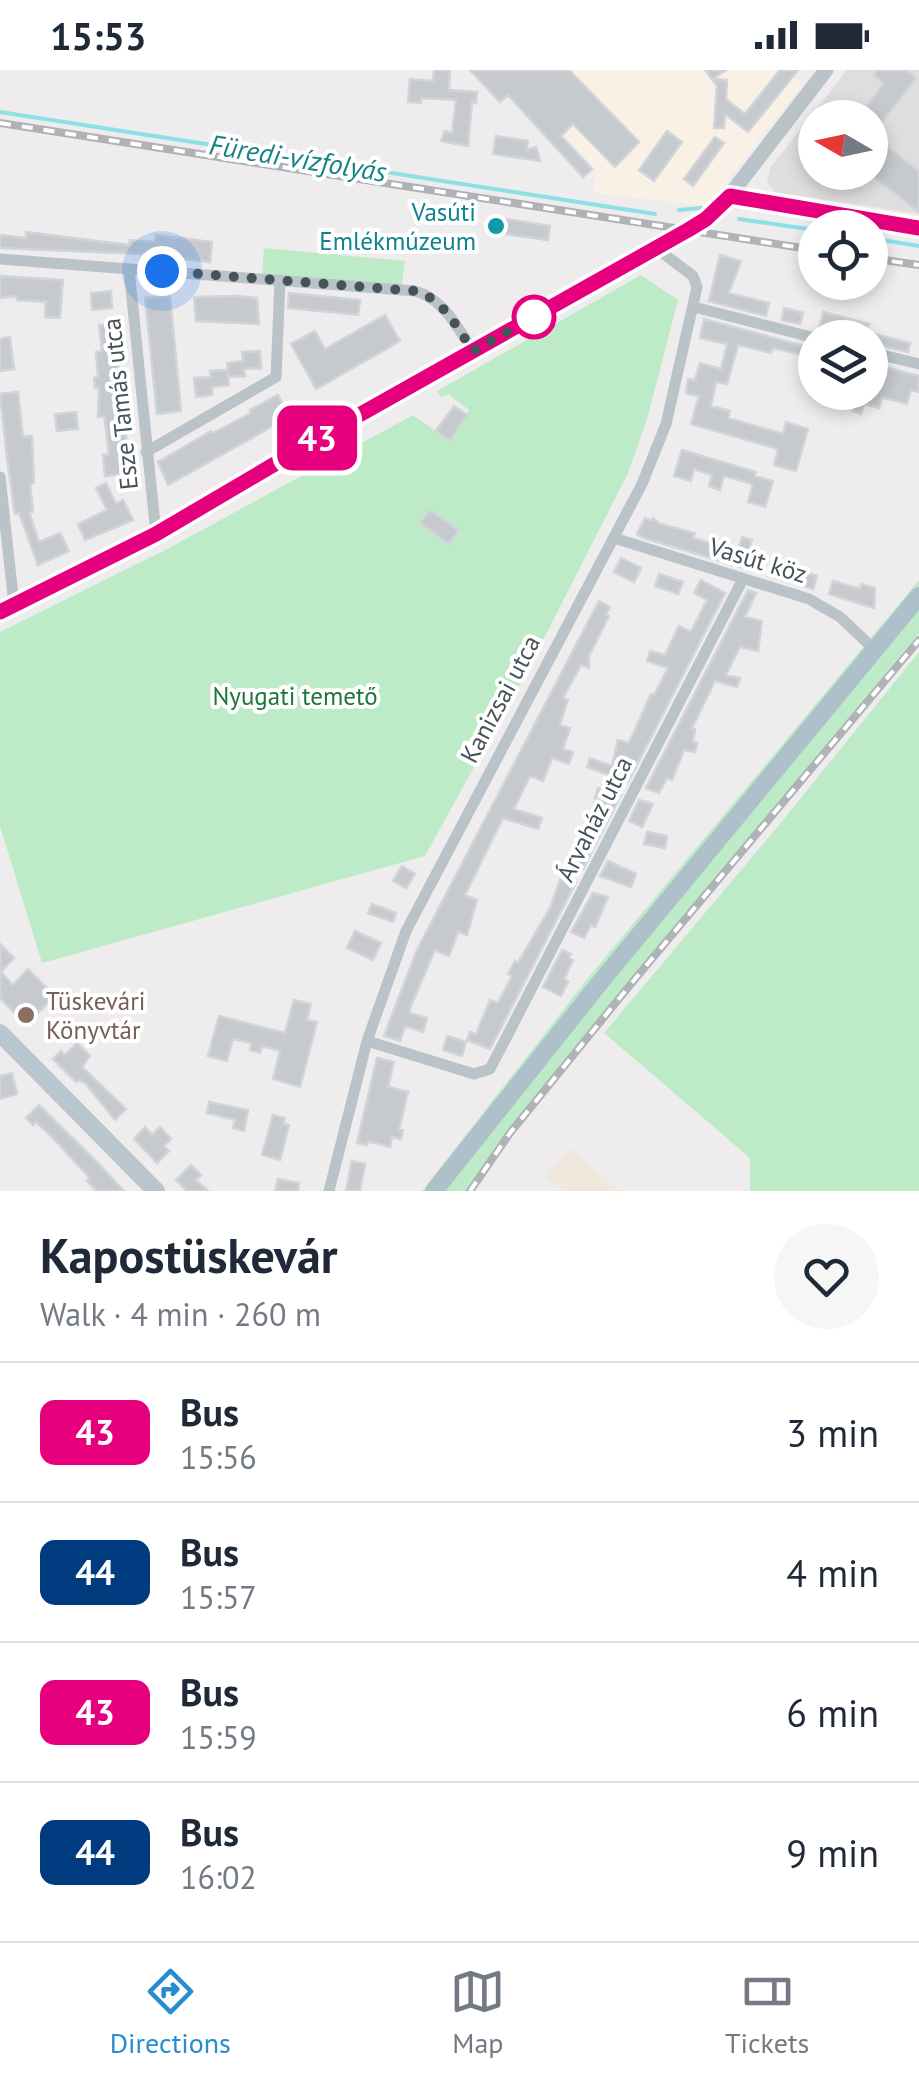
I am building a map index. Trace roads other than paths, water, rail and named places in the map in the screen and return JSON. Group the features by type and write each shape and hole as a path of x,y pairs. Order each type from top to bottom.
{"main road":[{"path":"434,1191 919,596"},
{"path":"0,1032 156,1191"}],"street":[{"path":"0,477 7,608 156,534 706,219 730,196 826,70"},
{"path":"730,196 919,228"},
{"path":"656,248 696,280 694,307 798,334"},
{"path":"0,259 429,295 442,305 473,351"},
{"name":"Esze Tamás utca","path":"130,269 156,534"},
{"path":"146,452 276,377 280,280"},
{"name":"Kanizsai utca","path":"330,1191 367,1041 406,932 642,484 666,424 694,307"},
{"path":"888,356 919,364"},
{"name":"Vasút köz","path":"614,538 826,606 874,649"},
{"name":"Árvaház utca","path":"367,1041 481,1074 490,1070 743,579"}],"waterway":[{"name":"Füredi-vízfolyás","path":"0,112 655,214"},
{"name":"Füredi-vízfolyás","path":"679,210 702,208"},
{"name":"Füredi-vízfolyás","path":"739,219 798,228"},
{"name":"Füredi-vízfolyás","path":"888,241 919,246"}],"railway":[{"path":"0,123 798,247"},
{"path":"888,261 919,265"},
{"path":"470,1191 510,1133 635,979 919,640"}],"place":[{"name":"Vasúti Emlékmúzeum","path":"496,226"},
{"name":"Tüskevári Könyvtár","path":"26,1015"}],"park label":[{"name":"Nyugati temető","path":"295,696"}]}
